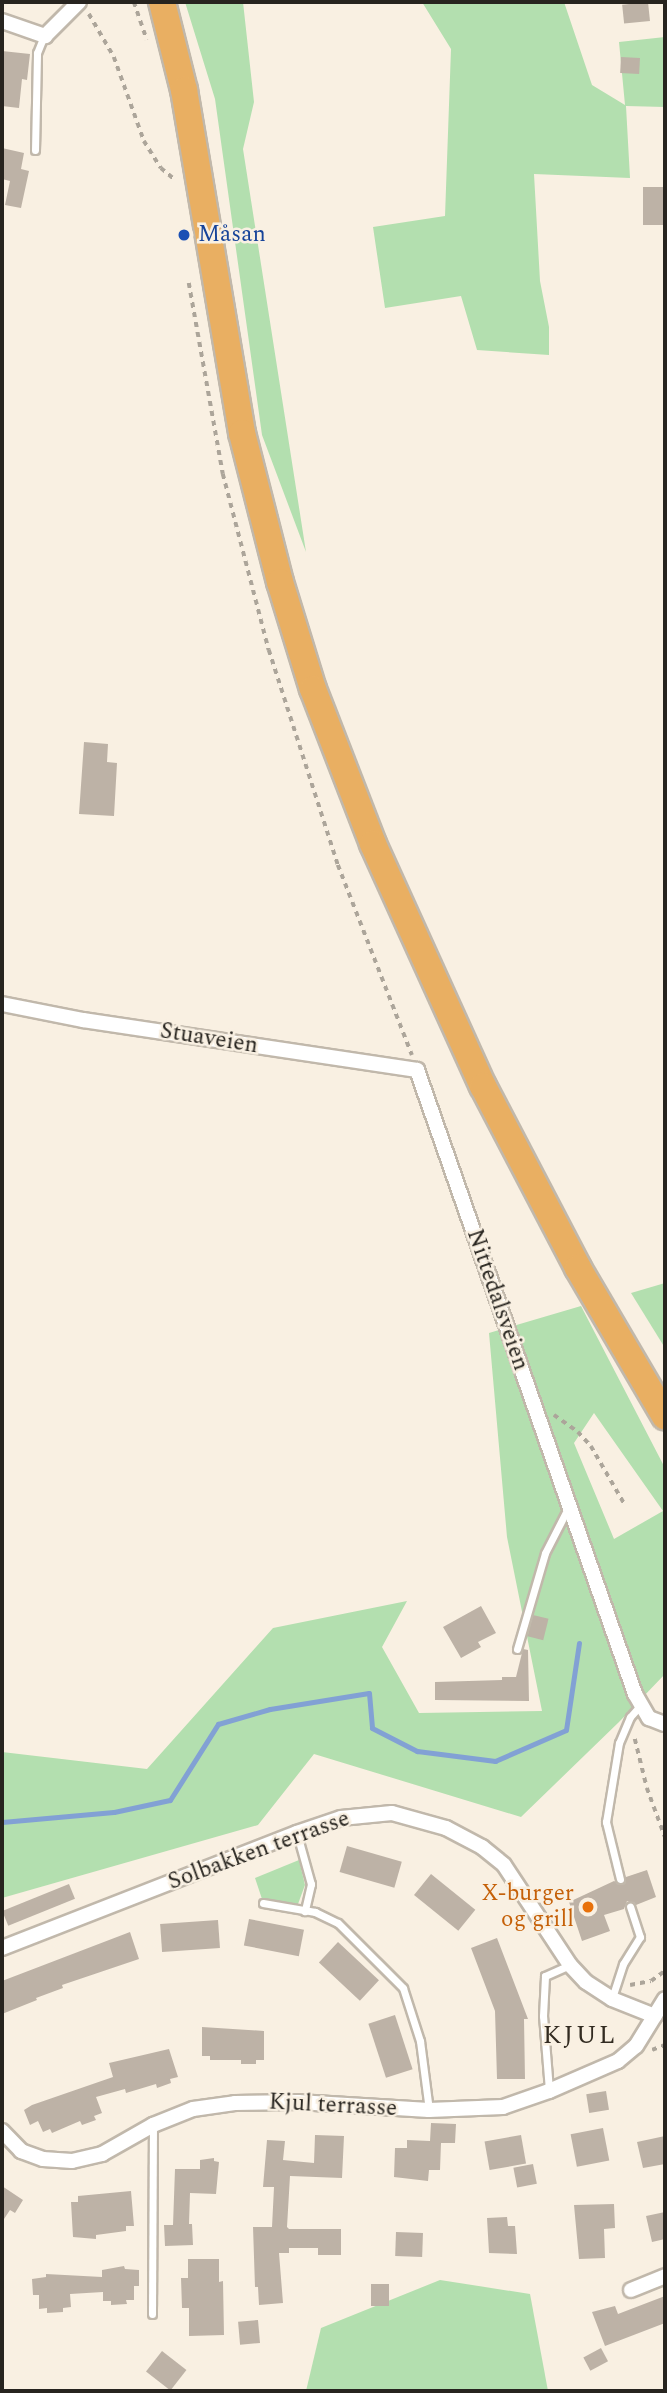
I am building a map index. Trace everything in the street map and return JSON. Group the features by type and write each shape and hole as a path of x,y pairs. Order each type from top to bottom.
{"highway":[{"path":"162,2 189,114 244,443 280,582 313,689 391,887 483,1086 578,1268 665,1416"}],"street":[{"path":"2,21 45,36 82,6"},
{"name":"Stuaveien","path":"2,1004 83,1020 417,1070"},
{"name":"Nittedalsveien","path":"417,1070 635,1711"},
{"path":"635,1711 665,1724"},
{"name":"Solbakken terrasse","path":"2,1948 297,1833 341,1818 370,1813 392,1813 446,1828 482,1847 504,1866 570,1965 586,1982 660,2014"},
{"name":"Kjul terrasse","path":"2,2131 21,2151 43,2159 72,2161 102,2154 153,2125 193,2109 235,2103 298,2102 429,2110 503,2107 549,2091 625,2057 660,2014 665,1998"},
{"path":"631,2290 665,2276"}],"lane":[{"path":"35,150 37,53 45,36"},
{"path":"517,1649 545,1553 568,1508"},
{"path":"620,1879 606,1822 619,1743 635,1711"},
{"path":"297,1833 312,1884 305,1910"},
{"path":"263,1903 305,1910 338,1923 403,1988 420,2041 429,2110"},
{"path":"614,1992 623,1964 640,1937 630,1906"},
{"path":"549,2091 543,2015 545,1976 570,1965"},
{"path":"152,2314 153,2125"}],"path":[{"path":"134,2 147,41"},
{"path":"82,6 114,57 144,141 161,168 174,179"},
{"path":"338,866 402,1024 417,1070"},
{"path":"530,1399 578,1432 591,1446 625,1506"},
{"path":"635,1711 647,1788 665,1837"},
{"path":"614,1992 638,1986 665,1971"}],"green space":[{"path":"185,2 243,2 254,102 243,149 306,552 262,435 215,99"},
{"path":"422,2 564,2 592,85 625,105 619,42 665,37 665,107 626,106 630,178 534,174 540,281 549,327 549,355 477,350 461,296 385,308 373,227 445,216 451,49"},
{"path":"665,1283 665,1348 631,1293"},
{"path":"581,1306 665,1468 665,1674 521,1817 314,1754 258,1825 2,1898 2,1752 147,1769 273,1628 407,1601 382,1647 419,1713 542,1711 507,1537 489,1333","holes":["594,1413 663,1511 614,1539 574,1443"]},
{"path":"299,1860 305,1885 298,1904 262,1899 255,1878"},
{"path":"440,2280 530,2294 548,2391 306,2391 321,2328"}],"building":[{"path":"648,2 650,21 624,24 622,5"},
{"path":"2,51 30,54 27,80 22,79 19,108 2,106"},
{"path":"621,57 640,58 639,74 620,73"},
{"path":"2,148 24,153 21,169 29,171 21,208 5,205 10,181 2,179"},
{"path":"643,187 665,187 665,225 643,225"},
{"path":"84,742 108,744 107,762 117,763 114,816 79,814"},
{"path":"481,1606 496,1633 478,1642 481,1647 461,1658 443,1627"},
{"path":"533,1615 549,1619 543,1640 528,1636"},
{"path":"523,1649 528,1650 529,1701 435,1700 435,1682 502,1680 502,1677 516,1677"},
{"path":"347,1846 402,1862 394,1888 340,1872"},
{"path":"647,1870 656,1897 636,1905 627,1901 624,1909 604,1915 610,1931 582,1941 569,1902 614,1881 622,1885 626,1877"},
{"path":"431,1874 475,1910 458,1931 414,1895"},
{"path":"69,1884 75,1899 8,1926 2,1911"},
{"path":"249,1919 304,1930 299,1956 244,1946"},
{"path":"218,1920 220,1948 162,1952 160,1924"},
{"path":"130,1932 139,1959 62,1985 63,1988 2,2014 2,1981"},
{"path":"497,1938 528,2019 524,2019 525,2079 497,2079 495,2011 471,1948"},
{"path":"338,1942 379,1980 360,2001 319,1962"},
{"path":"395,2015 413,2069 386,2078 368,2024"},
{"path":"202,2027 264,2031 264,2060 256,2060 256,2064 241,2064 241,2060 210,2060 210,2056 202,2056"},
{"path":"169,2049 178,2077 170,2079 171,2083 157,2088 156,2084 126,2093 125,2089 96,2097 102,2113 94,2116 96,2120 82,2125 80,2121 52,2133 50,2129 43,2132 38,2121 30,2125 24,2110 32,2105 113,2077 109,2063"},
{"path":"606,2091 609,2110 589,2113 586,2094"},
{"path":"431,2123 456,2124 455,2143 441,2143 440,2170 429,2170 428,2181 394,2177 395,2148 407,2148 407,2140 430,2141"},
{"path":"603,2128 609,2160 577,2167 571,2134"},
{"path":"315,2135 344,2136 342,2178 290,2176 287,2227 341,2229 341,2255 318,2255 318,2248 289,2248 289,2253 279,2253 283,2303 259,2305 258,2287 255,2287 253,2227 272,2227 274,2187 263,2187 267,2140 285,2141 283,2160 314,2163"},
{"path":"521,2135 526,2164 490,2170 485,2141"},
{"path":"665,2136 665,2164 643,2168 637,2142"},
{"path":"214,2158 214,2161 219,2162 216,2194 190,2193 189,2224 192,2224 193,2245 165,2246 164,2225 173,2225 175,2169 200,2169 200,2160"},
{"path":"533,2164 537,2184 517,2187 513,2168"},
{"path":"2,2186 23,2200 15,2213 10,2210 2,2222"},
{"path":"131,2191 134,2226 126,2226 126,2231 96,2235 96,2239 73,2237 71,2202 78,2202 78,2196"},
{"path":"614,2204 615,2228 604,2229 605,2258 579,2259 574,2205"},
{"path":"665,2212 665,2239 652,2242 646,2216"},
{"path":"507,2217 508,2226 515,2226 517,2254 489,2253 487,2218"},
{"path":"396,2232 423,2233 422,2257 395,2256"},
{"path":"188,2259 219,2259 219,2282 223,2281 224,2335 189,2336 189,2308 182,2308 181,2278 188,2278"},
{"path":"124,2266 125,2269 139,2270 139,2286 134,2286 134,2300 126,2300 127,2304 111,2305 111,2301 103,2301 103,2292 70,2294 71,2307 63,2308 63,2312 47,2313 47,2308 39,2309 39,2295 33,2295 32,2279 46,2277 46,2274 102,2277 102,2270"},
{"path":"371,2284 389,2284 389,2306 371,2306"},
{"path":"665,2296 665,2323 605,2346 592,2312 615,2306 618,2314"},
{"path":"258,2320 260,2343 240,2345 238,2322"},
{"path":"601,2348 608,2361 590,2371 583,2357"},
{"path":"162,2351 186,2370 170,2391 146,2371"}],"waterway":[{"path":"2,1822 114,1812 170,1800 218,1724 270,1709 369,1693 372,1728 417,1751 495,1761 566,1730 579,1643"}],"place":[{"name":"Måsan","path":"184,235"},
{"name":"X-burger og grill","path":"588,1907"}],"district":[{"name":"KJUL","path":"580,2036"}]}
